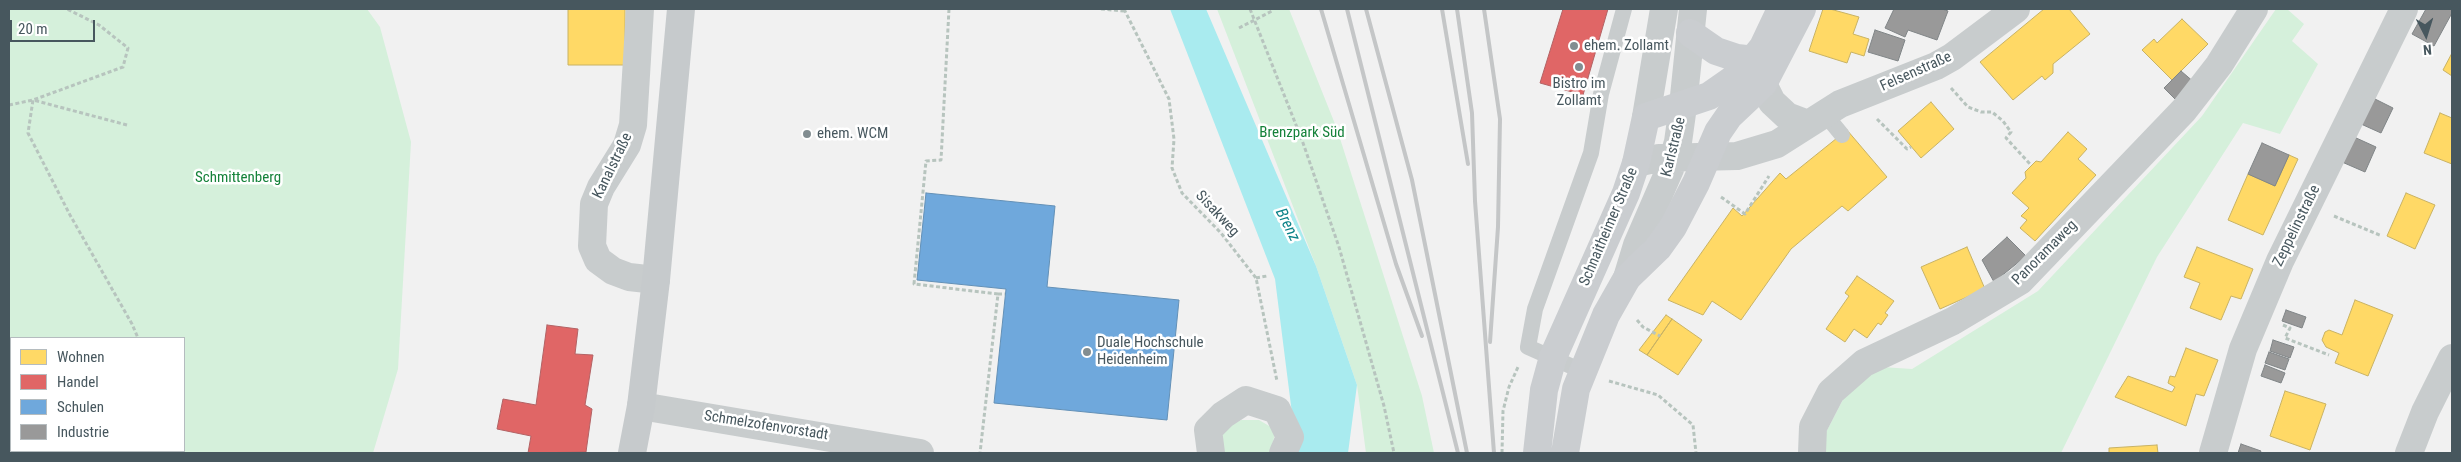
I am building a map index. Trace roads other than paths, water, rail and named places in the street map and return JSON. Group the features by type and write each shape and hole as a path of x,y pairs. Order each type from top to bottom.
{"main road":[{"path":"632,453 641,406 656,280 681,9"}],"street":[{"name":"Kanalstraße","path":"640,9 633,125 627,144 600,187 594,204 592,246 598,260 613,271 629,277 656,280"},
{"path":"1664,9 1646,117 1684,106 1709,96 1726,85 1759,72 1781,9"},
{"path":"1565,453 1570,416 1582,371 1606,315 1627,278 1658,248 1673,227 1723,124 1802,9"},
{"name":"Panoramaweg","path":"1812,453 1813,427 1831,392 1864,363 1953,321 2020,281 2184,110 2219,65 2254,9"},
{"name":"Zeppelinstraße","path":"2213,453 2243,349 2280,261 2404,9"},
{"name":"Felsenstraße","path":"1636,163 1674,158 1737,156 1776,144 1816,118 1936,66 2009,11"},
{"path":"1692,21 1716,51 1737,58 1759,72 1767,95 1782,112 1796,121 1816,118"},
{"name":"Karlstraße","path":"1627,278 1637,245 1674,158 1684,106 1692,21"},
{"name":"Schnaitheimer Straße","path":"1537,453 1544,390 1553,357 1618,210 1636,163 1646,117"},
{"path":"2408,453 2425,412 2452,358"},
{"path":"1210,453 1208,430 1223,415 1246,400 1277,410 1290,437 1283,453"},
{"name":"Schmelzofenvorstadt","path":"641,406 816,444 920,453"}],"lane":[{"path":"1582,371 1528,347 1533,319 1566,218 1591,153 1601,94 1624,9"},
{"path":"1816,118 1842,135"}],"water":[{"name":"Brenz","path":"1170,9 1206,9 1316,266 1357,385 1348,453 1297,453 1275,279"}],"railway":[{"path":"1321,9 1396,264 1422,336"},
{"path":"1347,9 1458,453"},
{"path":"1366,9 1412,180 1467,453"},
{"path":"1442,9 1468,164"},
{"path":"1457,9 1472,113 1475,201 1494,453"},
{"path":"1484,9 1500,119 1498,227 1490,342"}],"place":[{"name":"ehem. Zollamt","path":"1574,46"},
{"name":"Bistro im Zollamt","path":"1579,67"},
{"name":"ehem. WCM","path":"807,134"},
{"name":"Duale Hochschule Heidenheim","path":"1087,352"}],"park label":[{"name":"Brenzpark Süd","path":"1302,133"},
{"name":"Schmittenberg","path":"238,178"}]}
